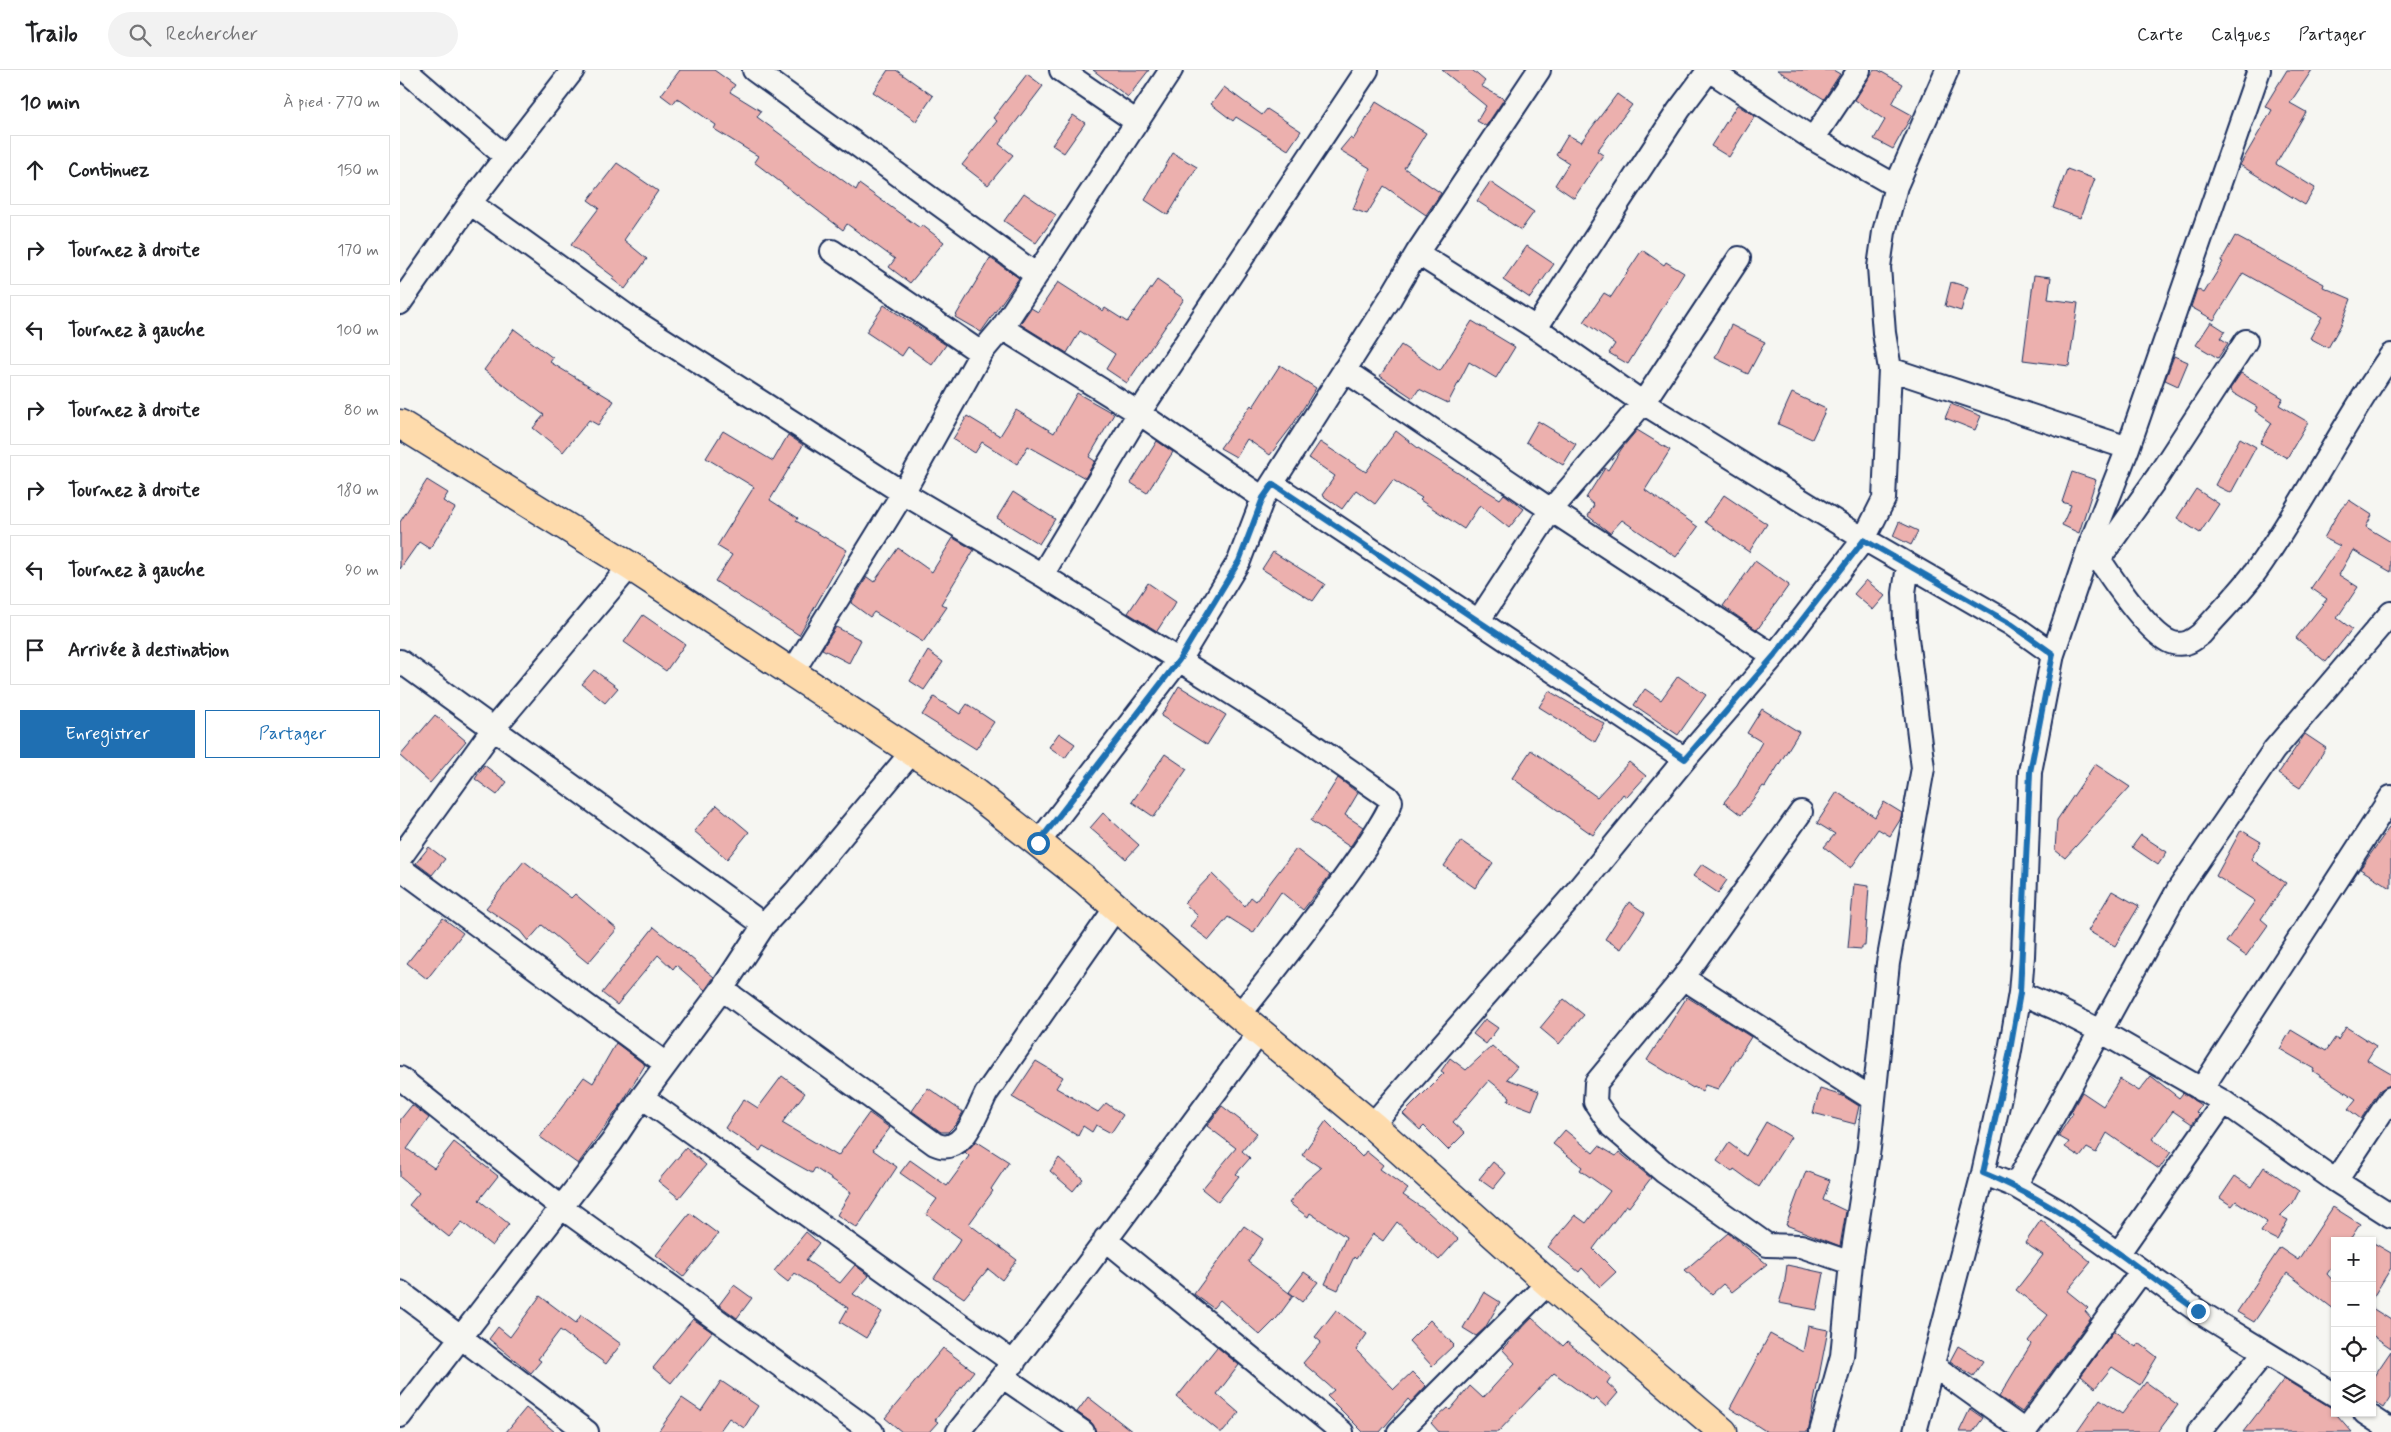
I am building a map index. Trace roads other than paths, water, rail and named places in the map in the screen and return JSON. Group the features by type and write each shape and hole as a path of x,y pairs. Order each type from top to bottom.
{"highway":[{"path":"400,424 630,566 975,793 1117,906 1239,1015 1372,1125 1548,1284 1723,1432"}],"street":[{"path":"405,70 505,156"},
{"path":"400,303 470,203 573,70"},
{"path":"754,70 1036,274"},
{"path":"1061,70 1137,122"},
{"path":"792,673 903,493 982,353 1002,328 1171,70"},
{"path":"1042,575 1139,413 1367,70"},
{"path":"1038,843 1179,660 1239,561 1268,491 1417,253 1539,70"},
{"path":"1536,328 1680,110 1709,70 1813,139 1896,186"},
{"path":"1813,139 1859,70"},
{"path":"1372,1125 1571,898 1685,759 1774,656 1864,540 1884,499 1890,369 1884,333 1879,267 1884,232 1896,186 1947,70"},
{"path":"1915,1432 1934,1366 1983,1173 2009,1056 2020,993 2030,772 2053,654 2095,552 2128,448 2260,70"},
{"path":"470,203 630,318 903,493 1042,575 1179,660 1310,743 1391,800 1391,808 1369,843 1279,966 1239,1015"},
{"path":"832,251 982,353"},
{"path":"1417,253 1536,328 1643,403 1864,540 2011,624 2053,654"},
{"path":"1479,620 1551,510 1643,403 1739,258"},
{"path":"1002,328 1479,620 1685,759"},
{"path":"2095,552 2158,476 2246,340"},
{"path":"2095,552 2113,582 2153,629 2170,643 2182,645 2190,642 2201,634 2255,573 2284,530 2360,400 2391,355"},
{"path":"1890,369 2128,448"},
{"path":"1344,370 1551,510 1774,656"},
{"path":"1821,1432 1842,1356 1851,1263 1869,1148 1888,963 1923,768 1905,622 1904,593 1908,565"},
{"path":"400,858 493,729 630,566"},
{"path":"2015,1186 2178,890 2274,750 2391,613"},
{"path":"400,661 764,925"},
{"path":"400,1416 612,1142 642,1097 722,989 764,925 795,892 912,752"},
{"path":"2201,1090 2391,797"},
{"path":"1801,812 1683,978 1596,1083 1595,1102 1612,1127 1664,1172 1767,1245 1801,1246 1851,1263"},
{"path":"400,868 666,1064"},
{"path":"722,989 935,1144 942,1147 951,1147 959,1143 975,1118 986,1094 1117,906"},
{"path":"1683,978 1874,1100"},
{"path":"2020,993 2056,1008 2100,1031 2224,1102 2336,1181 2391,1216"},
{"path":"958,1432 1009,1370 1105,1238 1260,1032"},
{"path":"400,1078 561,1207 872,1432"},
{"path":"642,1097 1009,1370 1083,1432"},
{"path":"2336,1181 2391,1098"},
{"path":"2118,1254 2224,1102"},
{"path":"1983,1173 2015,1186 2057,1210 2142,1272 2264,1353 2331,1393"},
{"path":"1105,1238 1342,1432"},
{"path":"1934,1366 2026,1431 2142,1272"},
{"path":"1399,1432 1548,1284"},
{"path":"400,1292 461,1337 575,1428"},
{"path":"2199,1432 2264,1353"}]}
